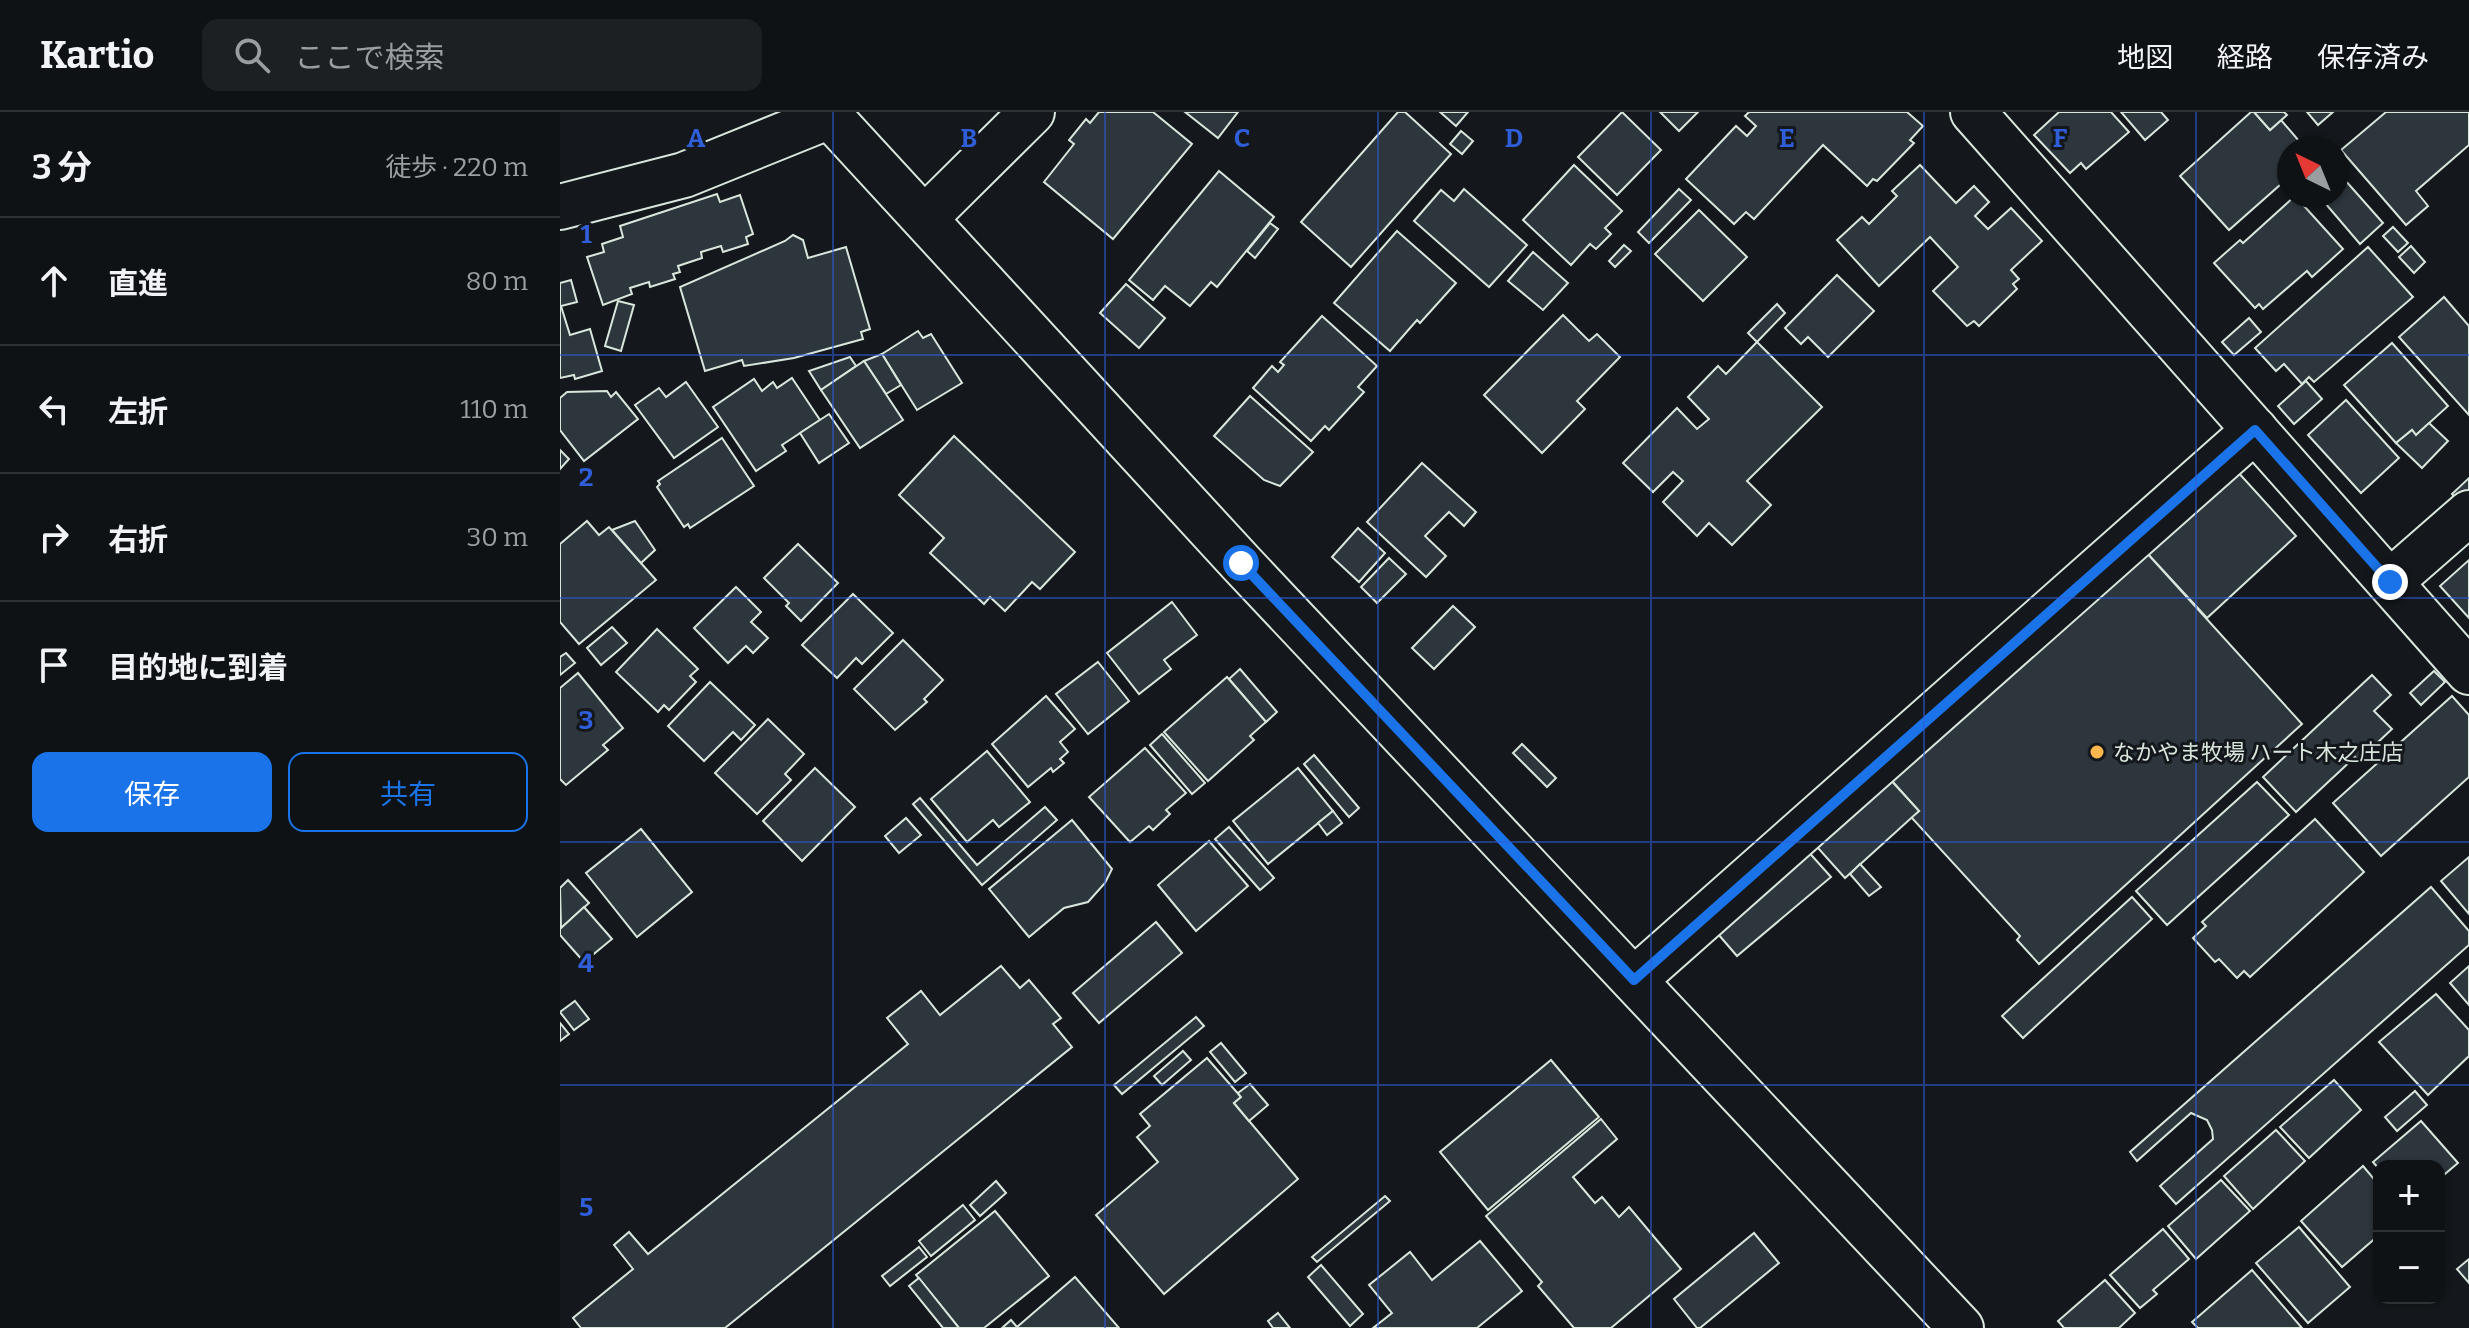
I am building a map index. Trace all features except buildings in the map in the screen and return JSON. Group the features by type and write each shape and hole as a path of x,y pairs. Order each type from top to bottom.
{"street":[{"path":"925,218 1032,112"},
{"path":"1973,112 2469,672"},
{"path":"560,207 684,175 827,113 1241,563 1961,1328"},
{"path":"1634,980 2255,430"},
{"path":"2390,582 2469,513"}],"place":[{"name":"なかやま牧場 ハート木之庄店","path":"2097,752"}],"route":[{"path":"1241,563 1634,980 2255,430 2390,582"}]}
